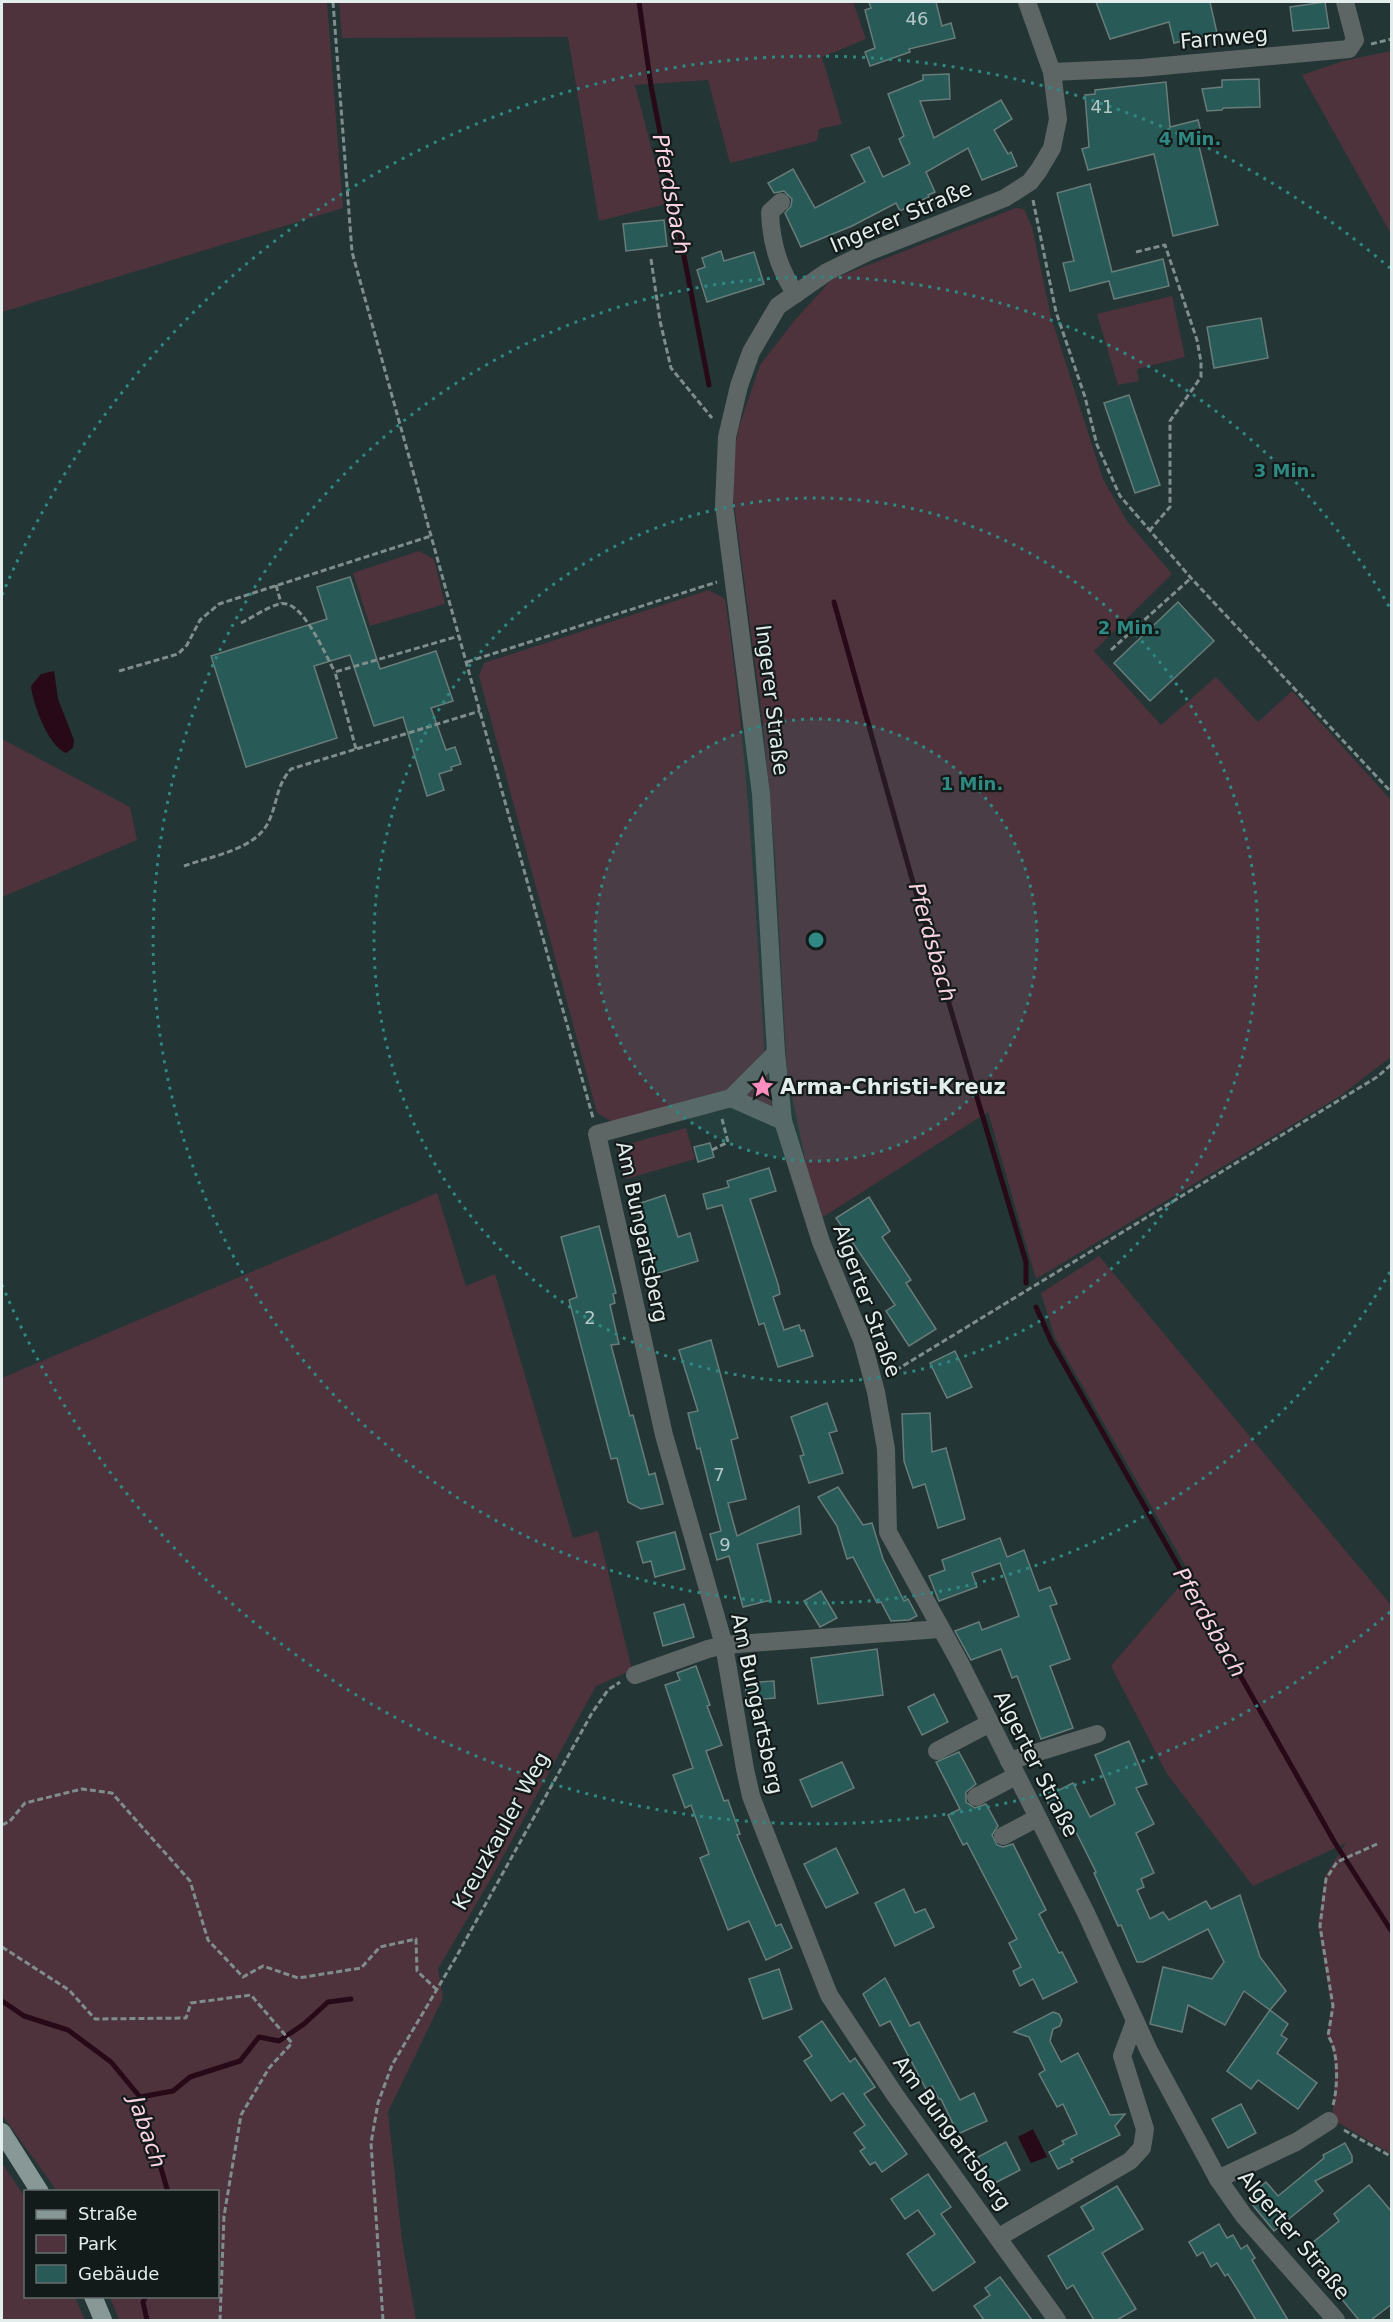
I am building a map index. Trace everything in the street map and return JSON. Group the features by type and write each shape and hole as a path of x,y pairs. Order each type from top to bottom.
{"main road":[{"path":"2,2132 39,2190"},
{"path":"94,2298 104,2320"}],"street":[{"name":"Ingerer Straße","path":"761,794 724,504 727,437 739,386 751,351 778,306 827,272 868,252 1005,198 1030,182 1052,148 1058,119 1052,72 1027,2"},
{"name":"Farnweg","path":"1052,72 1141,68 1349,49 1355,40 1345,2"},
{"path":"782,202 770,212 770,222 780,267 796,294"},
{"name":"Algerter Straße","path":"761,794 776,1053 783,1120 821,1242 862,1340 874,1384 886,1449 888,1532 959,1661 1086,1913 1149,2051 1218,2179 1245,2216 1336,2320"},
{"path":"597,1134 731,1098 776,1053"},
{"path":"731,1098 783,1120"},
{"name":"Am Bungartsberg","path":"597,1134 664,1435 724,1645 751,1796 829,1995 895,2095 1057,2320"},
{"path":"635,1676 724,1645 940,1629"},
{"path":"937,1750 990,1723"},
{"path":"976,1797 1012,1769 1097,1734"},
{"path":"1003,1836 1037,1818"},
{"path":"999,2237 1130,2161 1142,2148 1145,2129 1122,2056 1135,2021"},
{"name":"Algerter Straße","path":"1218,2179 1296,2142 1329,2121"}],"path":[{"path":"333,2 352,252 597,1134"},
{"path":"1030,182 1056,312 1085,397 1097,445 1120,496 1191,578 1392,793"},
{"path":"1136,252 1165,245 1197,340 1201,362 1201,377 1189,390 1170,421 1170,507 1150,530"},
{"path":"651,259 660,321 671,368 727,437"},
{"path":"119,671 178,654 187,645 200,620 219,604 431,536"},
{"path":"466,662 734,577"},
{"path":"1111,650 1191,578"},
{"path":"276,585 281,603"},
{"path":"242,623 281,603 290,604 307,620 335,672 356,750"},
{"path":"335,672 459,636"},
{"path":"184,866 241,846 258,837 269,821 282,779 291,769 480,711"},
{"path":"874,1384 1377,1077 1392,1064"},
{"path":"712,1150 728,1142 722,1118 731,1098"},
{"name":"Kreuzkauler Weg","path":"383,2320 371,2143 378,2103 392,2065 437,1990 592,1713 608,1690 635,1676"},
{"path":"2,1825 10,1821 25,1803 82,1789 112,1793 190,1881 208,1940 243,1977 263,1966 298,1978 361,1968 380,1947 416,1939 417,1971 437,1990"},
{"path":"1377,1844 1337,1862 1326,1879 1320,1926 1333,2006 1328,2036 1334,2043 1337,2091 1329,2121 1392,2157"},
{"path":"2,1947 69,1990 95,2019 186,2018 191,2002 251,1995 292,2043 269,2068 242,2115 224,2216 220,2320"}],"green space":[{"path":"2,2 327,2 343,208 2,312"},
{"path":"339,2 853,2 866,39 822,57 842,124 819,129 817,141 730,163 708,80 635,85 666,204 599,221 568,37 342,38"},
{"path":"1392,51 1391,234 1302,75 1343,61"},
{"path":"1016,208 1024,209 1032,227 1051,317 1103,479 1127,521 1172,574 1094,651 1161,725 1216,677 1258,722 1292,691 1391,800 1391,1057 1340,1096 1036,1279 988,1112 823,1217 807,1169 787,1072 775,854 763,723 733,496 733,462 738,430 760,365 795,320 832,279"},
{"path":"1172,296 1185,357 1137,369 1139,381 1118,385 1097,314"},
{"path":"419,551 434,559 445,604 370,626 353,573"},
{"path":"709,590 725,599 740,713 765,1056 727,1090 614,1123 597,1113 479,676 484,663"},
{"path":"2,739 130,807 137,840 2,897"},
{"path":"767,1070 772,1109 741,1094"},
{"path":"686,1128 695,1159 626,1179 617,1147"},
{"path":"437,1193 466,1286 495,1274 573,1538 598,1531 632,1670 596,1686 493,1875 438,1969 443,1998 388,2112 402,2240 416,2320 119,2320 110,2298 219,2298 219,2190 56,2190 2,2115 2,1378"},
{"path":"1099,1256 1391,1605 1391,2154 1332,2119 1334,2065 1331,2044 1327,2036 1331,2006 1318,1925 1325,1876 1346,1843 1253,1886 1167,1774 1111,1666 1190,1574 1055,1338 1041,1293"},
{"path":"2,2163 24,2196 24,2298 75,2298 85,2320 2,2320"}],"shaded area":[{"path":"54,671 58,699 74,740 73,748 66,753 59,749 48,733 38,713 31,686 41,674"},
{"path":"1033,2129 1047,2157 1031,2163 1018,2137"}],"building":[{"path":"869,2 936,2 942,26 951,23 955,38 909,49 910,52 870,66 865,52 875,48 865,10 871,8"},
{"path":"1096,2 1210,2 1217,33 1174,43 1169,22 1110,39"},
{"path":"1325,2 1329,28 1293,31 1290,7"},
{"path":"949,74 950,99 920,101 934,138 1001,100 1012,119 994,130 1008,154 1011,152 1017,166 982,180 968,148 926,172 935,192 928,195 929,197 900,211 896,203 852,226 801,247 785,213 791,206 792,199 784,191 774,193 768,183 793,169 815,208 865,182 851,155 869,147 883,177 910,164 899,139 904,136 888,94 923,80 923,75"},
{"path":"1259,79 1260,107 1207,111 1202,89 1222,87 1222,80"},
{"path":"1166,82 1170,127 1198,120 1204,144 1199,146 1218,225 1173,236 1154,154 1088,170 1082,149 1089,147 1085,95 1095,94 1095,90"},
{"path":"1090,184 1112,272 1163,259 1169,286 1114,299 1109,281 1070,291 1063,263 1074,261 1057,193"},
{"path":"664,220 667,246 626,251 623,224"},
{"path":"721,251 724,261 754,252 764,284 707,302 697,270 705,267 702,258"},
{"path":"1261,318 1268,358 1214,368 1207,327"},
{"path":"1129,395 1160,485 1135,493 1104,403"},
{"path":"350,577 380,669 436,651 453,701 431,708 446,750 455,747 461,764 439,774 444,790 427,796 403,717 374,726 350,655 314,666 337,738 246,767 211,656 327,619 317,587"},
{"path":"1178,602 1214,641 1150,701 1114,663"},
{"path":"710,1143 714,1157 698,1162 694,1147"},
{"path":"769,1168 776,1191 750,1199 778,1284 780,1294 773,1297 784,1330 799,1325 801,1331 804,1330 813,1356 778,1367 764,1323 759,1325 722,1205 707,1209 703,1194 729,1187 727,1181"},
{"path":"665,1195 678,1237 690,1233 698,1261 655,1274 635,1205"},
{"path":"869,1197 890,1231 882,1237 911,1280 906,1283 936,1329 909,1346 886,1311 895,1305 836,1218"},
{"path":"599,1226 616,1293 613,1294 615,1303 610,1305 619,1344 611,1345 649,1475 655,1473 663,1504 641,1509 628,1502 617,1458 611,1459 569,1300 577,1297 561,1237"},
{"path":"711,1340 738,1438 731,1440 746,1499 728,1503 737,1536 799,1506 801,1534 757,1544 771,1600 743,1607 729,1556 717,1560 710,1534 721,1531 700,1448 697,1449 688,1413 698,1411 679,1350"},
{"path":"955,1351 972,1387 947,1398 930,1363"},
{"path":"827,1403 837,1431 829,1433 843,1473 809,1483 800,1456 804,1455 791,1417"},
{"path":"930,1413 932,1452 946,1448 965,1519 938,1528 925,1484 913,1488 904,1461 902,1414"},
{"path":"838,1487 863,1525 872,1523 883,1559 904,1601 908,1599 917,1616 909,1620 891,1621 881,1602 877,1603 853,1557 847,1559 837,1526 818,1497"},
{"path":"675,1532 685,1569 655,1577 651,1561 643,1563 637,1542"},
{"path":"1000,1538 1007,1557 1024,1550 1039,1591 1050,1587 1057,1604 1050,1606 1070,1659 1050,1666 1073,1728 1041,1739 1017,1676 1012,1678 1001,1649 971,1660 955,1631 979,1622 982,1630 1019,1616 1000,1563 972,1573 977,1587 939,1601 929,1576 945,1570 942,1560"},
{"path":"821,1591 837,1618 820,1627 804,1601"},
{"path":"684,1604 694,1637 663,1646 654,1613"},
{"path":"877,1649 883,1695 818,1704 811,1658"},
{"path":"696,1666 710,1705 707,1706 722,1745 706,1751 724,1801 728,1800 740,1834 737,1835 758,1885 776,1926 781,1924 792,1948 766,1960 749,1921 728,1930 700,1858 709,1854 691,1805 685,1808 673,1775 693,1768 665,1685 680,1680 677,1673"},
{"path":"774,1681 775,1698 747,1700 745,1683"},
{"path":"934,1694 948,1722 922,1735 908,1707"},
{"path":"1129,1741 1147,1784 1136,1788 1154,1824 1136,1833 1154,1873 1141,1879 1144,1887 1137,1890 1150,1919 1163,1912 1169,1920 1206,1901 1211,1909 1240,1895 1260,1957 1286,1991 1270,2010 1244,1991 1225,2025 1188,2005 1182,2032 1150,2024 1163,1967 1212,1979 1224,1962 1208,1929 1143,1962 1137,1962 1121,1925 1118,1926 1094,1873 1096,1872 1076,1832 1065,1837 1045,1797 1073,1783 1090,1817 1115,1804 1095,1755"},
{"path":"959,1752 976,1784 966,1792 966,1802 975,1808 986,1804 998,1826 992,1835 997,1845 1003,1847 1013,1844 1046,1910 1039,1914 1077,1982 1043,1999 1033,1979 1020,1986 1013,1971 1021,1967 1009,1943 1017,1939 967,1843 963,1845 948,1815 960,1809 936,1762"},
{"path":"842,1762 854,1788 812,1807 800,1780"},
{"path":"836,1848 858,1893 826,1908 804,1864"},
{"path":"904,1889 915,1913 925,1909 934,1927 895,1946 875,1903"},
{"path":"779,1969 792,2009 763,2019 749,1979"},
{"path":"885,1978 910,2026 919,2022 960,2100 974,2093 987,2121 958,2134 932,2086 926,2089 890,2021 880,2026 863,1994"},
{"path":"1270,2010 1288,2024 1281,2035 1287,2039 1277,2053 1317,2083 1298,2109 1258,2080 1251,2089 1227,2071"},
{"path":"1053,2012 1059,2014 1062,2020 1060,2026 1053,2029 1050,2041 1061,2062 1078,2053 1110,2115 1125,2114 1115,2126 1120,2135 1071,2159 1073,2162 1058,2169 1049,2152 1064,2144 1062,2141 1077,2134 1063,2104 1057,2107 1039,2074 1045,2070 1029,2037 1014,2032"},
{"path":"822,2021 850,2062 855,2058 875,2087 864,2094 907,2154 882,2172 875,2162 870,2165 860,2151 865,2148 854,2133 865,2125 843,2093 831,2101 804,2061 812,2056 799,2037"},
{"path":"1241,2104 1256,2133 1228,2148 1212,2119"},
{"path":"1006,2142 1020,2170 993,2184 978,2157"},
{"path":"1345,2143 1352,2156 1352,2162 1315,2181 1323,2191 1274,2231 1247,2198 1266,2182 1278,2196 1324,2158 1323,2155"},
{"path":"928,2174 951,2207 941,2214 975,2262 933,2291 907,2254 935,2234 918,2210 905,2219 891,2199"},
{"path":"1369,2185 1392,2212 1392,2304 1371,2320 1359,2320 1339,2296 1343,2293 1306,2248 1339,2221 1334,2214"},
{"path":"1117,2186 1143,2229 1102,2253 1136,2309 1117,2320 1094,2320 1073,2285 1067,2289 1048,2256 1094,2229 1081,2207"},
{"path":"1219,2224 1227,2238 1233,2235 1241,2249 1247,2245 1255,2258 1252,2260 1288,2320 1256,2320 1228,2274 1225,2276 1217,2263 1211,2267 1203,2252 1197,2256 1189,2242"},
{"path":"1000,2277 1032,2320 984,2320 974,2306 990,2295 985,2288"}],"waterway":[{"name":"Pferdsbach","path":"639,2 651,86 709,385"},
{"name":"Pferdsbach","path":"834,602 912,879 1026,1262 1026,1283"},
{"name":"Pferdsbach","path":"1036,1307 1051,1341 1335,1843 1392,1932"},
{"path":"140,2097 173,2091 190,2077 240,2061 259,2037 279,2041 304,2024 328,2002 351,1999"},
{"name":"Jabach","path":"2,2001 24,2016 68,2030 111,2062 140,2097 167,2190"},
{"name":"Jabach","path":"145,2298 143,2302 147,2320"}],"place":[{"name":"Arma-Christi-Kreuz","path":"762,1087"}]}
